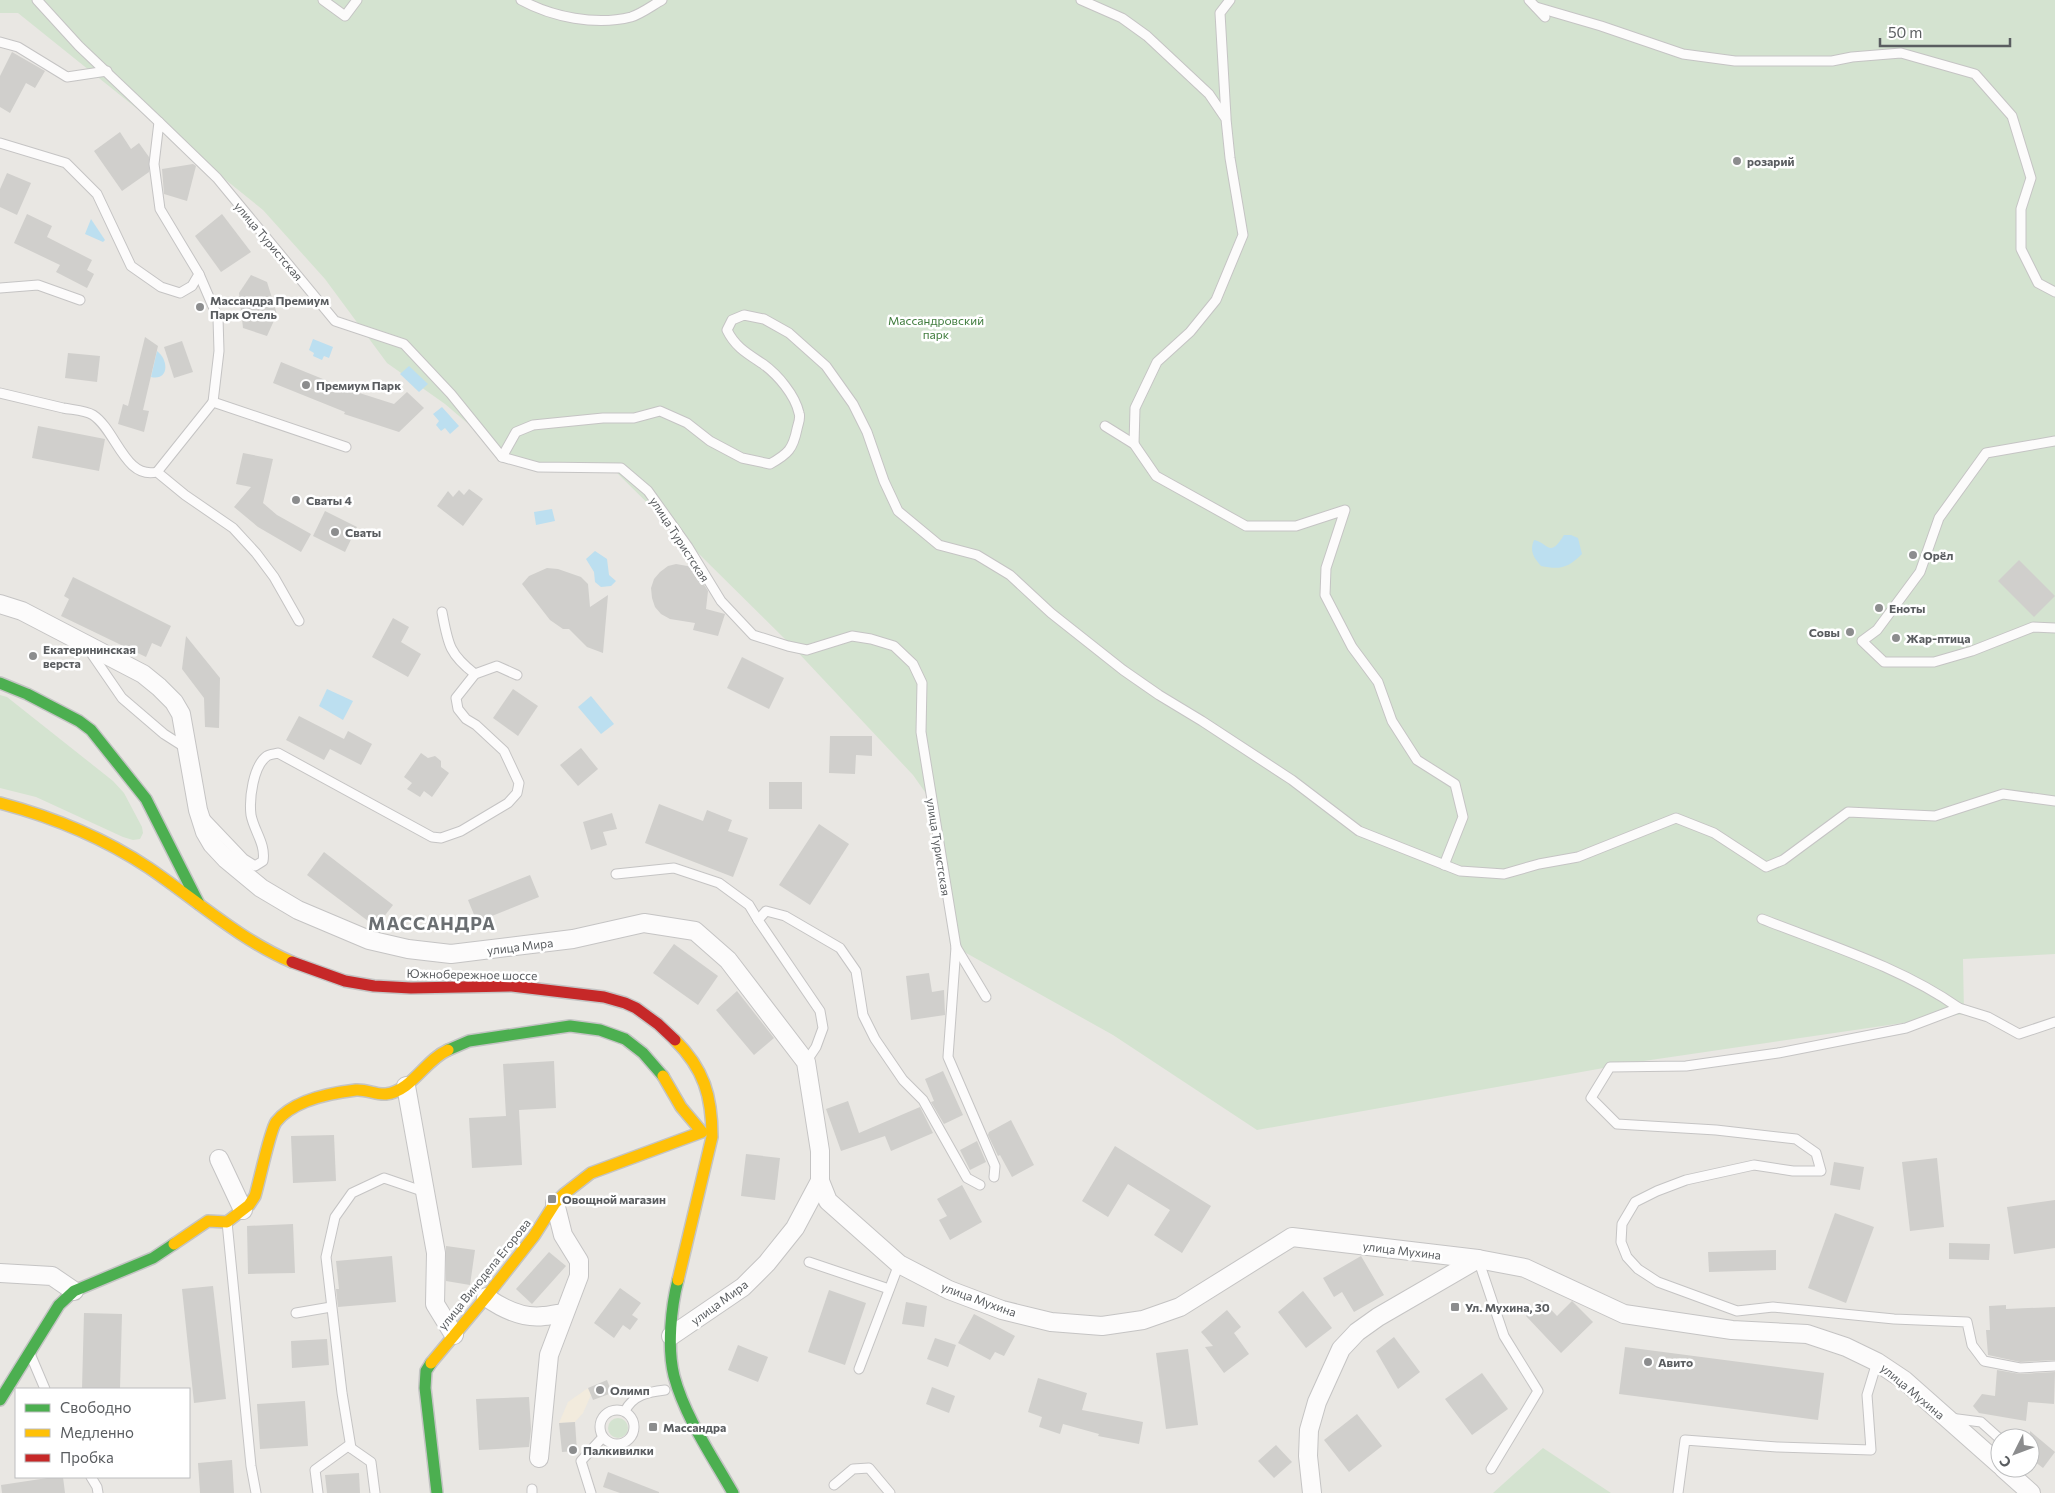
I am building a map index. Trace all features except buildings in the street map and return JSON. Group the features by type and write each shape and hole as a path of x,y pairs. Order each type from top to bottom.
{"main road":[{"path":"0,683 27,694 79,721 91,730 146,799 199,904"},
{"name":"Южнобережное шоссе","path":"0,803 28,810 108,842 274,952 310,970 354,984 380,986 505,986 596,996 626,1004 652,1020 674,1039 702,1076 712,1112 712,1128 703,1174 687,1234 672,1303 671,1336 674,1374 688,1412 732,1493"},
{"path":"0,814 64,834 102,851 139,874 233,942 271,965"},
{"path":"0,1400 59,1305 74,1291 153,1258 208,1221 227,1222 250,1205 255,1196 275,1124 294,1107 323,1096 358,1090 386,1094 406,1086 444,1052 470,1041 570,1026 600,1030 625,1038 643,1053 662,1074 681,1107 702,1132"},
{"path":"657,1039 691,1077 699,1093 702,1108 702,1132 694,1175 674,1248"},
{"name":"улица Винодела Егорова","path":"437,1493 425,1388 426,1371 433,1359 486,1297 534,1236 555,1203 564,1194 591,1173 702,1132"}],"street":[{"name":"улица Мира","path":"0,604 22,612 143,674 169,697 181,714 198,810 205,832 212,844 226,859 262,888 298,910 369,940 408,949 451,954 573,939 644,923 695,931 728,960 806,1062 820,1151 820,1181 795,1228 767,1263 743,1287 671,1336"},
{"path":"406,1086 436,1253 435,1304 454,1335"},
{"path":"220,1160 243,1210"},
{"name":"улица Мухина","path":"820,1181 828,1201 899,1264 948,1290 1002,1310 1051,1322 1102,1326 1144,1320 1180,1307 1292,1237 1478,1259 1525,1268 1624,1314 1732,1330 1807,1334 1846,1347 1877,1362 1904,1380 1944,1418 1990,1454"},
{"path":"539,1458 549,1356 579,1276 579,1261 563,1235 555,1203"},
{"path":"1312,1493 1308,1456 1310,1430 1317,1402 1341,1349 1357,1332 1378,1317 1478,1259"},
{"path":"0,1272 52,1276 74,1291"},
{"path":"486,1297 503,1309 518,1314 543,1316 558,1313 564,1314"},
{"name":"улица Мухина","path":"2016,1478 2031,1493"}],"lane":[{"name":"улица Туристская","path":"37,0 80,46 218,178 336,321 404,344 451,394 502,457 538,467 621,468 648,491 688,547 720,601 753,635 807,650 852,636 871,639 894,646 913,664 922,683 921,732 956,947"},
{"path":"322,0 345,16 357,0"},
{"path":"521,0 532,6 567,18 600,20 632,17 662,0"},
{"path":"1081,0 1122,18 1148,36 1209,94 1226,119"},
{"path":"1134,444 1135,408 1157,362 1190,332 1216,300 1243,234 1230,158 1220,13 1230,0"},
{"path":"1533,3 1545,16"},
{"path":"1533,3 1683,54 1735,61 1832,61 1901,52 1975,74 2012,116 2031,178 2021,209 2021,249 2038,283 2055,292"},
{"path":"0,42 18,47 67,77 107,72"},
{"path":"0,394 91,414 104,424 128,460 138,469 148,474 157,472 213,402 219,351 218,318 199,274 160,209 154,164 159,122"},
{"path":"0,143 66,163 97,194 131,266 161,287 180,293 192,286 199,274"},
{"path":"0,288 38,285 80,300"},
{"path":"502,457 516,432 533,424 603,418 634,418 660,411 687,423 710,441 742,458 770,464 787,454 796,435 800,415 793,398 780,380 764,365 744,353 731,339 727,330 732,320 744,315 764,319 789,333 826,366 853,404 867,432 884,481 898,510 939,545 977,555 1010,575 1051,613 1123,670 1292,780 1359,831 1460,871 1504,874 1539,864 1578,858 1676,818 1714,834 1766,868 1783,860 1848,812 1935,816 2003,794 2055,801"},
{"path":"213,402 346,446"},
{"path":"1104,426 1134,444 1156,476 1246,526 1296,526 1345,510 1326,568 1325,595 1352,647 1378,682 1392,721 1417,760 1455,784 1463,817 1444,865"},
{"path":"2055,441 1986,453 1939,518 1920,572 1877,630 1862,641 1884,662 1934,662 1972,651 2033,627 2055,628"},
{"path":"157,472 185,495 233,528 274,578 298,621"},
{"path":"442,612 447,641 457,660 475,674"},
{"path":"84,644 122,698 164,734 188,749"},
{"path":"198,810 244,859 255,866 263,861 265,853 252,816 252,785 260,763 268,755 278,753 432,837 441,838 461,831 508,803 518,793 519,784 504,752 458,710 456,698 475,674 496,666 517,675"},
{"path":"616,874 674,868 719,883 745,901 820,1011 823,1028 816,1047 806,1062"},
{"path":"758,920 766,911 785,916 840,948 856,972 863,1015 875,1039 903,1080 923,1100 967,1178 980,1185"},
{"path":"1762,919 1868,960 1935,991 1959,1008 1988,1017 2019,1034 2055,1022"},
{"path":"956,947 986,997"},
{"path":"956,947 948,1057 995,1166 994,1177"},
{"path":"1959,1008 1906,1028 1778,1053 1686,1066 1610,1067 1590,1098 1616,1124 1716,1130 1796,1139 1816,1153 1821,1171 1793,1171 1754,1165 1686,1180 1635,1202 1622,1224 1621,1242 1627,1257 1638,1269 1658,1282 1738,1311 1772,1307 1894,1319 1967,1322 1972,1345 1984,1362 2020,1368 2055,1366"},
{"path":"351,1448 326,1258 334,1217 352,1193 384,1178 426,1193"},
{"path":"227,1222 251,1466 256,1493"},
{"path":"1478,1259 1504,1336 1538,1391 1491,1469"},
{"path":"809,1262 889,1289"},
{"path":"859,1369 899,1264"},
{"path":"296,1313 331,1307"},
{"path":"1732,1330 1738,1311"},
{"path":"30,1354 45,1388"},
{"path":"1678,1493 1685,1440 1778,1447 1871,1450 1867,1395 1877,1362"},
{"path":"625,1411 629,1402 645,1393 665,1390"},
{"path":"614,1409 625,1411 633,1420 634,1431 628,1440 623,1443 612,1443 603,1437 600,1426 604,1415 614,1409"},
{"path":"1944,1418 1981,1422 1990,1430"},
{"path":"591,1493 580,1461 603,1437"},
{"path":"318,1493 314,1470 348,1446 372,1462 375,1493"},
{"path":"834,1485 854,1469 869,1468 890,1493"},
{"path":"92,1478 98,1487 98,1493"}],"shaded area":[{"path":"588,1388 591,1395 583,1413 575,1422 559,1423 568,1402"}],"green space":[{"name":"Массандровский парк","path":"0,0 2055,0 2055,954 1963,959 1964,1014 1637,1062 1257,1130 1113,1035 950,944 932,802 913,775 791,645 608,464 514,463 445,404 387,363 325,279 263,210 18,13 0,13"},
{"path":"0,695 7,697 113,781 124,793 142,827 143,833 140,839 133,840 123,837 36,797 0,788"},
{"path":"618,1418 625,1421 628,1428 625,1435 618,1438 611,1435 608,1428 611,1421"},
{"path":"1543,1448 1611,1493 1493,1493"}],"water":[{"path":"91,219 105,240 103,242 85,234"},
{"path":"313,339 333,347 329,358 324,356 322,360 313,356 314,353 309,350"},
{"path":"157,351 164,359 165,369 161,376 151,377"},
{"path":"409,366 428,384 419,392 400,374"},
{"path":"442,407 459,426 450,434 445,428 441,431 436,425 439,421 433,414"},
{"path":"552,509 555,521 536,525 534,512"},
{"path":"1564,535 1578,538 1582,554 1563,567 1541,566 1533,554 1534,540 1552,548"},
{"path":"595,551 607,559 609,575 616,581 611,586 601,587 595,582 594,572 586,559"},
{"path":"327,689 353,701 343,720 319,706"},
{"path":"591,696 614,724 601,734 578,707"}],"traffic: fast":[{"path":"0,683 27,694 79,721 91,730 146,799 199,904"},
{"path":"448,1050 469,1041 570,1026 600,1030 625,1039 643,1053 663,1076"},
{"path":"0,1400 59,1305 74,1291 153,1258 174,1244"},
{"path":"678,1280 673,1302 671,1328 671,1353 674,1376 692,1421 733,1493"},
{"path":"431,1363 426,1371 425,1388 437,1493"}],"traffic: slow":[{"path":"0,803 78,829 114,847 149,868 254,943 292,962"},
{"path":"675,1040 693,1062 704,1084 712,1122 712,1137 678,1280"},
{"path":"174,1244 208,1221 227,1222 249,1205 255,1196 274,1127 283,1114 302,1103 346,1091 360,1090 382,1094 395,1092 448,1050"},
{"path":"431,1363 486,1297 534,1236 555,1203 564,1194 591,1173 702,1132 681,1107 663,1076"}],"traffic: jam":[{"path":"292,962 345,981 374,986 411,988 512,986 604,997 636,1008 658,1024 675,1040"}],"place":[{"name":"розарий","path":"1737,161"},
{"name":"Массандра Премиум Парк Отель","path":"200,307"},
{"name":"Премиум Парк","path":"306,385"},
{"name":"Сваты 4","path":"296,500"},
{"name":"Сваты","path":"335,532"},
{"name":"Орёл","path":"1913,555"},
{"name":"Еноты","path":"1879,608"},
{"name":"Совы","path":"1850,632"},
{"name":"Жар-птица","path":"1896,638"},
{"name":"Екатерининская верста","path":"33,656"},
{"name":"Овощной магазин","path":"552,1199"},
{"name":"Ул. Мухина, 30","path":"1455,1307"},
{"name":"Авито","path":"1648,1362"},
{"name":"Олимп","path":"600,1390"},
{"name":"Массандра","path":"653,1427"},
{"name":"Палкивилки","path":"573,1450"}],"district":[{"name":"МАССАНДРА","path":"432,923"}]}
